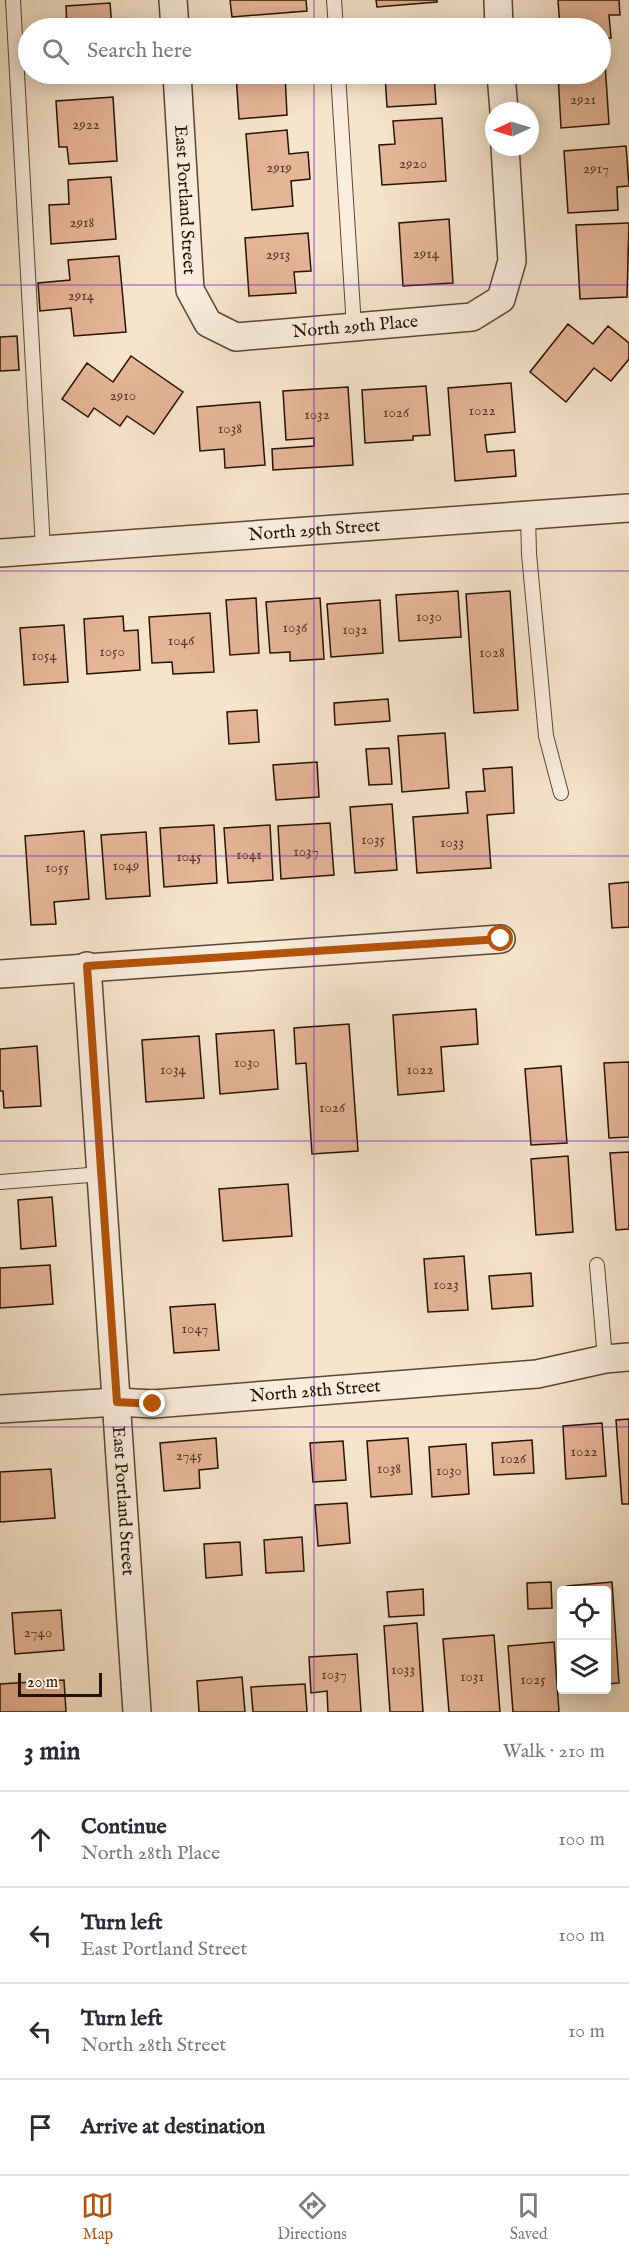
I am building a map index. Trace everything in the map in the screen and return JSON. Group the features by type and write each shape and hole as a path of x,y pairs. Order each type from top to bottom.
{"street":[{"path":"173,0 174,18"},
{"path":"498,0 499,18"},
{"name":"East Portland Street","path":"178,84 190,290 208,323"},
{"path":"502,84 503,102"},
{"name":"North 29th Place","path":"208,323 236,337 472,317 501,300 512,261 506,156"},
{"name":"North 29th Street","path":"0,553 629,508"},
{"path":"0,974 87,966 501,939"},
{"name":"East Portland Street","path":"87,966 136,1712"},
{"name":"North 28th Street","path":"0,1409 117,1402 153,1404 537,1374 617,1358"}],"lane":[{"path":"13,0 43,549"},
{"path":"334,0 335,18"},
{"path":"339,84 354,327"},
{"path":"528,515 529,554 546,736 561,793"},
{"path":"0,1182 102,1174"},
{"path":"597,1266 617,1358"}],"building":[{"path":"230,0 306,0 307,11 232,17"},
{"path":"376,0 437,0 437,2 377,7"},
{"path":"558,0 619,0 620,15 609,15 609,18 559,18"},
{"path":"110,3 111,18 67,18 66,6"},
{"path":"237,84 285,84 287,115 239,119"},
{"path":"386,84 435,84 436,104 387,107"},
{"path":"559,84 606,84 609,124 561,128"},
{"path":"113,97 117,161 69,164 67,147 59,147 56,101"},
{"path":"442,118 446,181 382,185 379,145 395,144 393,121"},
{"path":"287,130 289,154 308,152 310,179 291,181 293,206 252,210 246,134"},
{"path":"626,146 629,186 617,187 618,210 568,213 564,151"},
{"path":"111,177 116,239 51,244 49,205 69,204 68,180"},
{"path":"449,219 453,283 403,286 399,223"},
{"path":"629,223 627,297 580,299 576,225"},
{"path":"308,233 311,271 294,272 296,293 249,296 245,238"},
{"path":"119,256 126,332 74,336 71,308 40,311 38,283 70,280 68,260"},
{"path":"568,324 593,344 608,326 629,343 629,359 611,381 594,368 566,402 530,372"},
{"path":"17,336 19,370 0,371 0,337"},
{"path":"131,356 183,392 154,434 127,416 120,426 94,408 88,417 62,399 87,363 113,382"},
{"path":"511,383 515,432 485,435 487,452 514,450 516,476 455,481 448,388"},
{"path":"426,386 430,435 413,436 413,440 365,443 362,390"},
{"path":"348,387 353,465 273,470 272,449 314,446 314,438 286,440 283,391"},
{"path":"260,402 265,465 225,468 224,449 200,451 197,407"},
{"path":"458,591 461,637 399,641 396,595"},
{"path":"510,591 518,710 474,713 466,594"},
{"path":"256,598 259,653 230,655 226,600"},
{"path":"320,598 324,659 290,661 290,652 270,653 266,602"},
{"path":"380,600 383,653 331,657 327,604"},
{"path":"210,613 214,672 173,674 172,662 152,663 149,617"},
{"path":"123,616 124,631 138,630 140,670 87,674 84,619"},
{"path":"64,625 68,682 24,685 20,628"},
{"path":"388,699 390,721 335,725 334,703"},
{"path":"257,710 259,742 229,744 227,712"},
{"path":"445,733 449,788 402,792 398,736"},
{"path":"389,748 392,784 369,785 366,749"},
{"path":"317,762 319,797 276,800 273,765"},
{"path":"512,767 514,813 487,815 491,868 417,873 413,817 468,813 466,792 485,791 483,769"},
{"path":"392,804 397,870 355,873 350,807"},
{"path":"330,823 334,875 281,879 278,826"},
{"path":"214,825 217,883 164,887 160,828"},
{"path":"270,825 273,880 228,883 224,828"},
{"path":"84,831 89,899 54,902 56,924 31,925 25,836"},
{"path":"146,832 150,896 106,899 101,835"},
{"path":"629,882 629,927 612,928 609,884"},
{"path":"476,1009 478,1044 441,1047 444,1091 398,1095 393,1015"},
{"path":"349,1024 358,1151 312,1154 306,1063 296,1064 294,1028"},
{"path":"274,1030 278,1089 220,1094 216,1034"},
{"path":"199,1036 204,1098 146,1102 142,1040"},
{"path":"37,1046 41,1106 4,1108 3,1091 0,1091 0,1049"},
{"path":"629,1062 629,1137 609,1138 604,1063"},
{"path":"561,1066 567,1143 531,1145 525,1069"},
{"path":"629,1152 629,1229 616,1230 610,1153"},
{"path":"568,1156 573,1232 536,1235 531,1159"},
{"path":"288,1184 292,1236 223,1241 219,1189"},
{"path":"52,1197 56,1246 21,1249 18,1200"},
{"path":"464,1256 468,1310 428,1312 424,1259"},
{"path":"50,1265 53,1304 0,1308 0,1268"},
{"path":"531,1273 533,1306 492,1309 489,1276"},
{"path":"215,1304 219,1350 174,1353 170,1307"},
{"path":"629,1419 629,1504 622,1504 616,1420"},
{"path":"602,1423 606,1476 566,1479 563,1426"},
{"path":"216,1438 218,1468 199,1470 200,1488 164,1491 160,1443"},
{"path":"408,1438 412,1494 371,1497 367,1441"},
{"path":"532,1440 534,1473 494,1475 492,1443"},
{"path":"343,1441 346,1480 313,1482 310,1443"},
{"path":"466,1444 469,1494 432,1497 429,1447"},
{"path":"51,1469 55,1518 0,1522 0,1472"},
{"path":"347,1503 350,1543 318,1546 315,1505"},
{"path":"302,1537 304,1571 266,1573 264,1540"},
{"path":"240,1542 242,1575 206,1578 204,1544"},
{"path":"551,1582 552,1608 528,1609 527,1583"},
{"path":"612,1582 619,1683 611,1684 611,1586 567,1586"},
{"path":"423,1589 424,1615 389,1617 387,1592"},
{"path":"61,1610 64,1650 15,1654 12,1613"},
{"path":"417,1623 423,1712 390,1712 384,1626"},
{"path":"494,1635 500,1712 449,1712 443,1639"},
{"path":"554,1642 559,1712 513,1712 508,1646"},
{"path":"357,1654 361,1712 328,1712 327,1691 311,1693 309,1657"},
{"path":"242,1677 245,1712 199,1712 197,1681"},
{"path":"64,1680 66,1712 0,1712 0,1684"},
{"path":"305,1684 307,1712 253,1712 251,1687"}],"route":[{"path":"153,1404 117,1402 87,966 501,939"}]}
